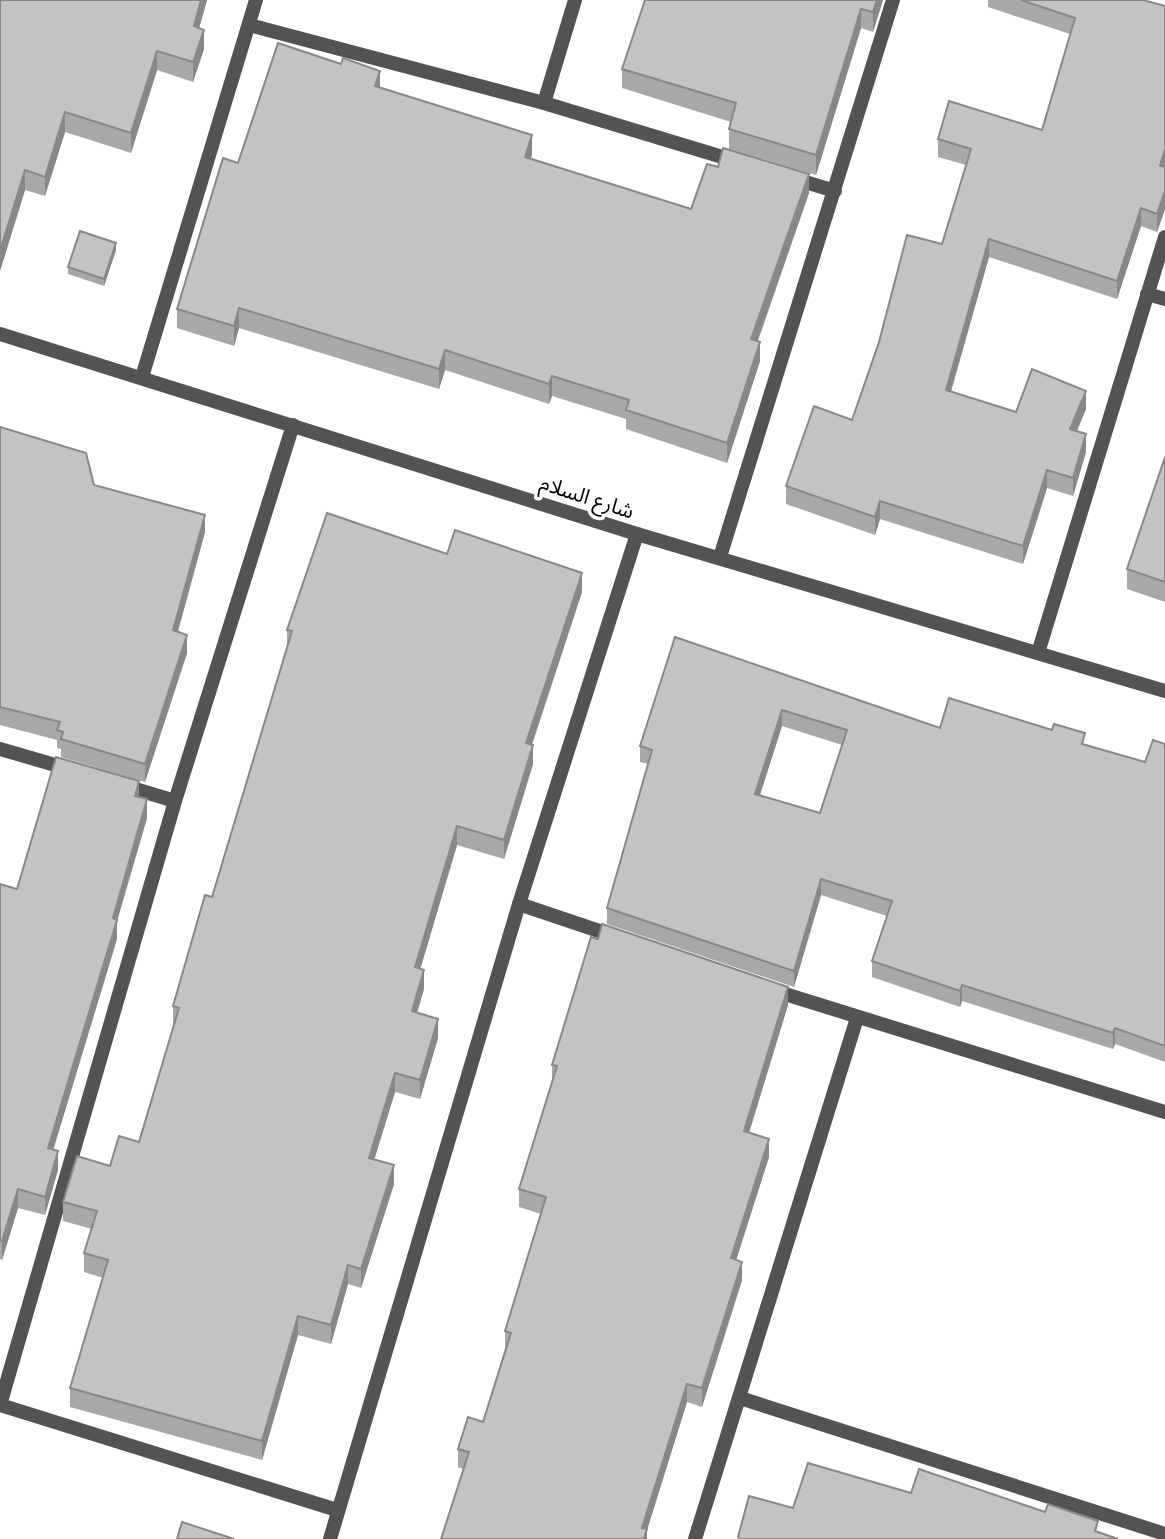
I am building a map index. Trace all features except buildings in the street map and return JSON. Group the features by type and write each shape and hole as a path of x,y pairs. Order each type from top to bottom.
{"street":[{"path":"142,377 256,0"},
{"path":"544,103 575,0"},
{"path":"720,557 893,0"},
{"path":"249,25 544,103 756,167"},
{"path":"782,175 835,191"},
{"path":"1038,653 1165,237"},
{"path":"1147,294 1165,299"},
{"name":"شارع السلام","path":"0,334 637,534 1165,691"},
{"path":"293,425 175,801 0,1405 337,1510"},
{"path":"330,1539 519,904 637,534"},
{"path":"0,749 88,775"},
{"path":"113,782 175,801"},
{"path":"519,904 636,944"},
{"path":"753,983 857,1018 1165,1112"},
{"path":"695,1539 857,1018"},
{"path":"740,1398 1165,1534"}]}
